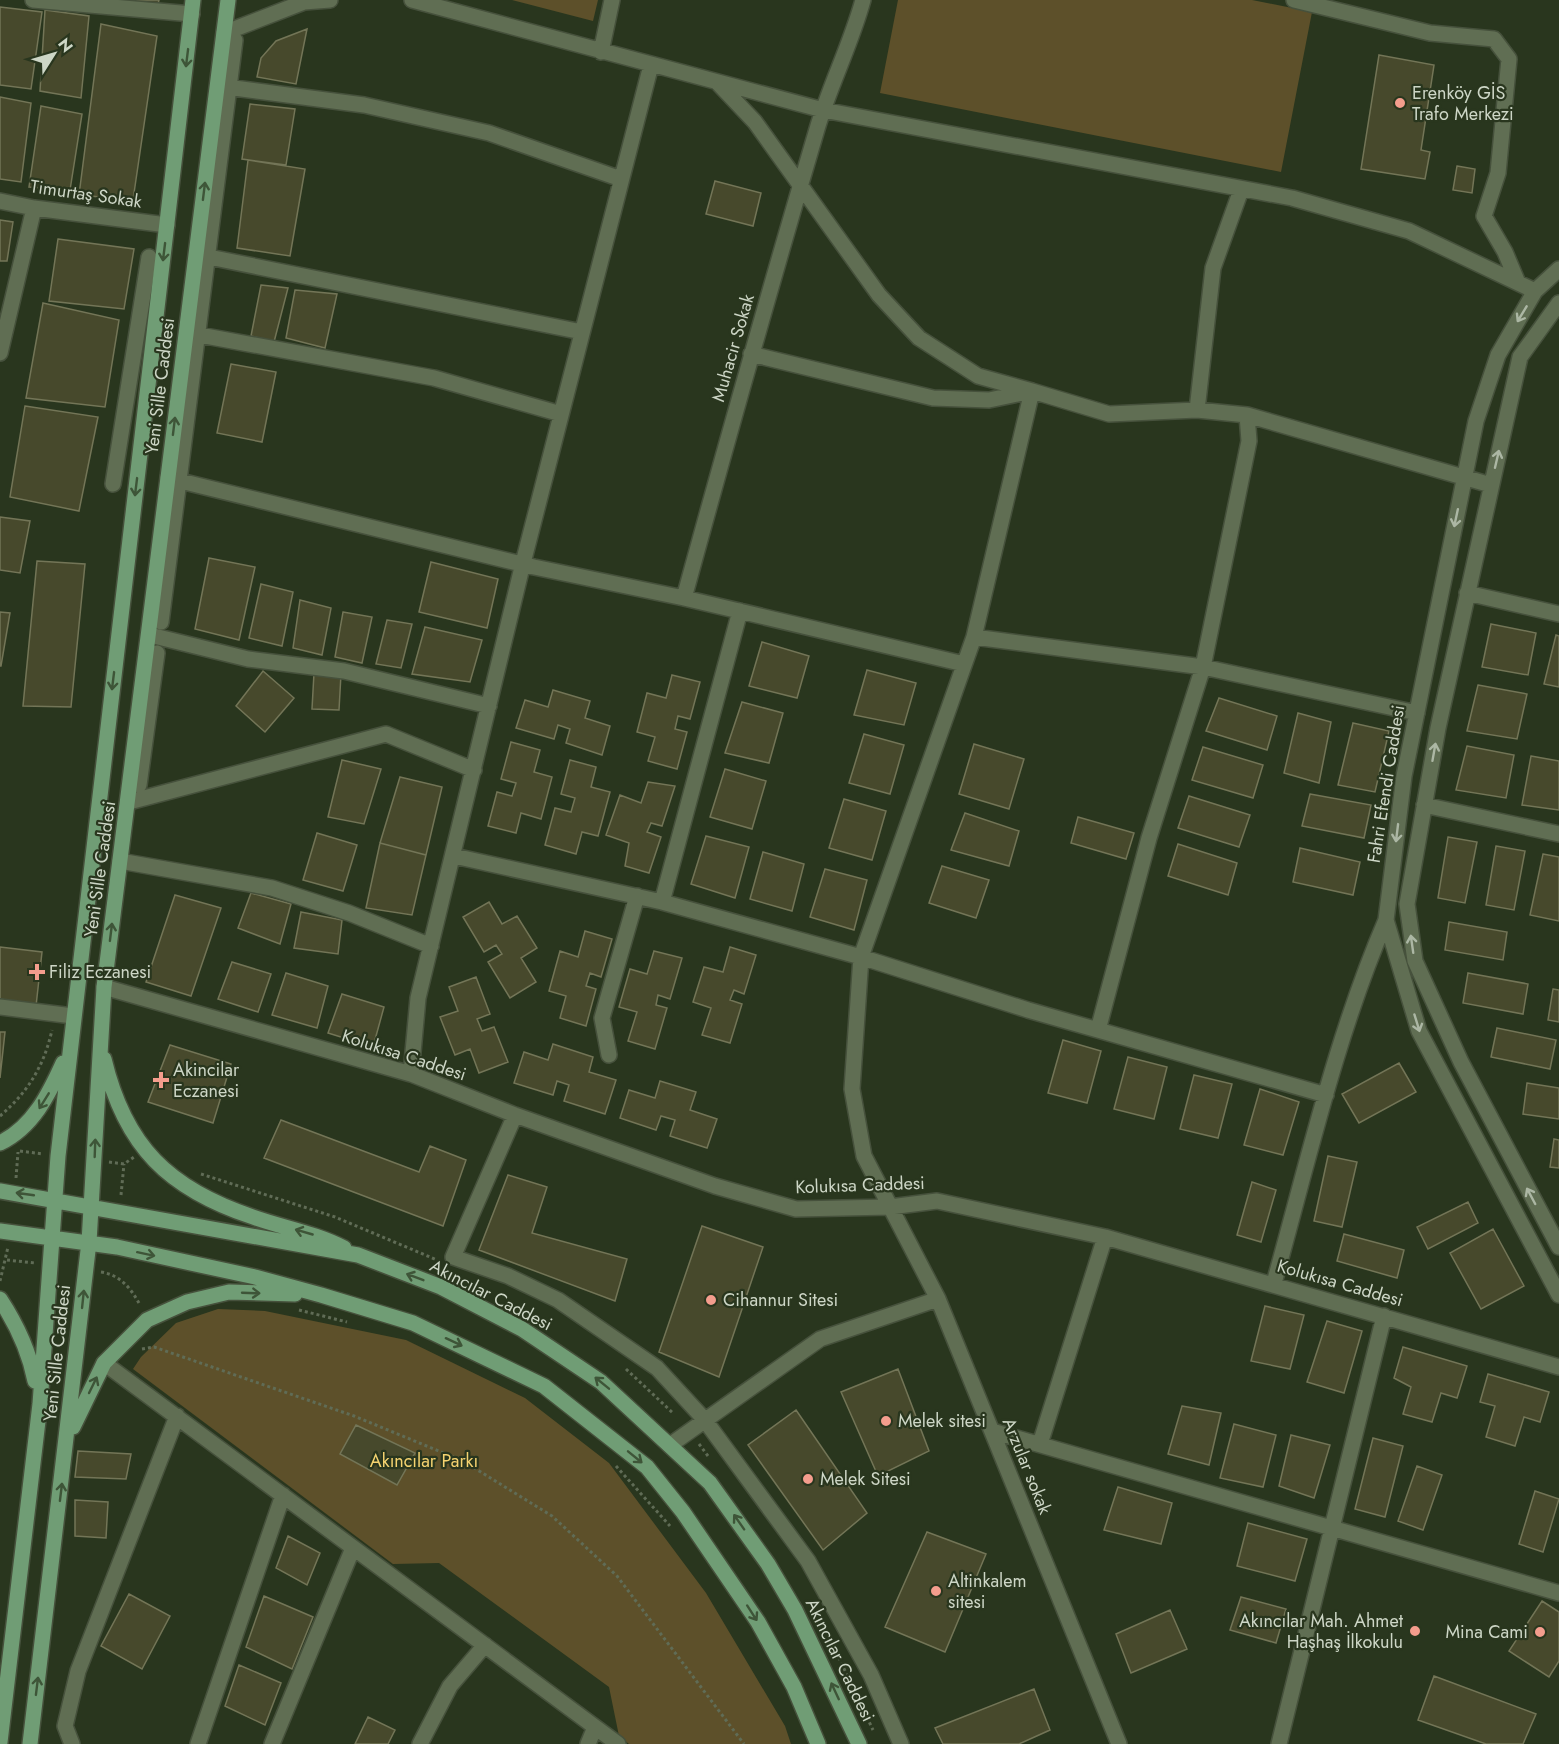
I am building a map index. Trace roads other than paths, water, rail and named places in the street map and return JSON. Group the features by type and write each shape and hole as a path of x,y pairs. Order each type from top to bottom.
{"main road":[{"name":"Yeni Sille Caddesi","path":"30,1744 89,1242 99,1039 216,86 230,36 228,0"},
{"name":"Yeni Sille Caddesi","path":"0,1742 40,1404 50,1238 73,1016 193,7"},
{"path":"99,1039 112,1091 125,1120 165,1173 210,1201 254,1218 325,1238 358,1255"},
{"path":"0,1143 12,1137 44,1104 70,1049"},
{"name":"Akıncılar Caddesi","path":"0,1191 54,1198 358,1255 441,1287 522,1329 601,1382 710,1483 768,1564 812,1642 859,1744"},
{"path":"0,1231 89,1242 255,1277 321,1295 413,1323 544,1386 647,1467 714,1556 758,1622 794,1687 818,1744"},
{"path":"67,1438 108,1366 147,1320 187,1302 229,1292 321,1295"},
{"path":"0,1299 16,1324 31,1358 40,1404"}],"street":[{"path":"33,0 193,7"},
{"path":"161,622 230,36 304,2 330,0"},
{"path":"412,0 823,110 1292,198 1409,231 1535,291"},
{"path":"601,52 612,0"},
{"name":"Muhacir Sokak","path":"684,598 751,354 823,110 856,25 863,0"},
{"path":"1300,1 1430,33 1494,39 1509,59 1497,173 1484,216 1505,252 1518,283"},
{"path":"411,1074 418,998 523,563 651,65"},
{"path":"718,82 754,122 879,296 919,338 978,376 1109,414 1197,410 1247,415 1491,485"},
{"path":"216,86 364,105 489,133 621,179"},
{"path":"1197,410 1213,268 1241,190"},
{"name":"Timurtaş Sokak","path":"0,201 34,208 168,225"},
{"path":"0,353 34,208"},
{"path":"196,254 582,332"},
{"path":"113,484 148,257"},
{"name":"Fahri Efendi Caddesi","path":"1559,269 1535,291 1498,355 1476,421 1404,776 1386,920 1419,1031 1559,1295"},
{"path":"1559,303 1520,357 1467,593 1424,805 1407,904 1415,961 1461,1062 1559,1247"},
{"path":"186,332 434,378 561,414"},
{"path":"751,354 933,398 989,400 1032,391"},
{"name":"Arzular sokak","path":"1032,391 974,637 861,957 852,1089 864,1156 938,1299 1119,1744"},
{"path":"1098,1030 1149,838 1203,667 1249,441 1247,415"},
{"path":"168,478 523,563 684,598 964,664"},
{"path":"1467,593 1559,614"},
{"path":"662,902 740,612"},
{"path":"150,635 248,659 344,671 489,706"},
{"path":"974,637 1203,667 1417,713"},
{"path":"139,785 156,652"},
{"path":"129,802 386,734 474,770"},
{"path":"1424,805 1559,834"},
{"path":"454,856 662,902 861,957 1098,1030 1326,1095"},
{"path":"120,861 272,888 349,913 431,946"},
{"path":"609,1055 602,1018 637,896"},
{"path":"1274,1283 1326,1095 1365,968 1386,920"},
{"name":"Kolukısa Caddesi","path":"105,987 411,1074 515,1115 715,1186 796,1209 890,1207 937,1201 1105,1237 1274,1283 1559,1366"},
{"path":"0,1007 73,1016"},
{"path":"515,1115 453,1257 508,1276 558,1300 657,1368 704,1419 808,1561 871,1675 901,1744"},
{"path":"1040,1444 1105,1237"},
{"path":"670,1445 820,1339 938,1299"},
{"path":"1279,1744 1384,1316"},
{"path":"108,1366 618,1744"},
{"path":"72,1744 65,1726 78,1671 177,1416"},
{"path":"992,1431 1559,1593"},
{"path":"198,1744 283,1495"},
{"path":"272,1744 353,1548"},
{"path":"420,1744 450,1686 485,1645"},
{"path":"588,1744 595,1727"}],"place":[{"name":"Erenköy GİS Trafo Merkezi","path":"1400,103"},
{"name":"Filiz Eczanesi","path":"37,972"},
{"name":"Akincilar Eczanesi","path":"161,1080"},
{"name":"Cihannur Sitesi","path":"711,1300"},
{"name":"Melek sitesi","path":"886,1421"},
{"name":"Melek Sitesi","path":"808,1479"},
{"name":"Altinkalem sitesi","path":"936,1591"},
{"name":"Akıncılar Mah. Ahmet Haşhaş İlkokulu","path":"1415,1631"},
{"name":"Mina Cami","path":"1540,1632"}],"park label":[{"name":"Akıncılar Parkı","path":"424,1461"}]}
